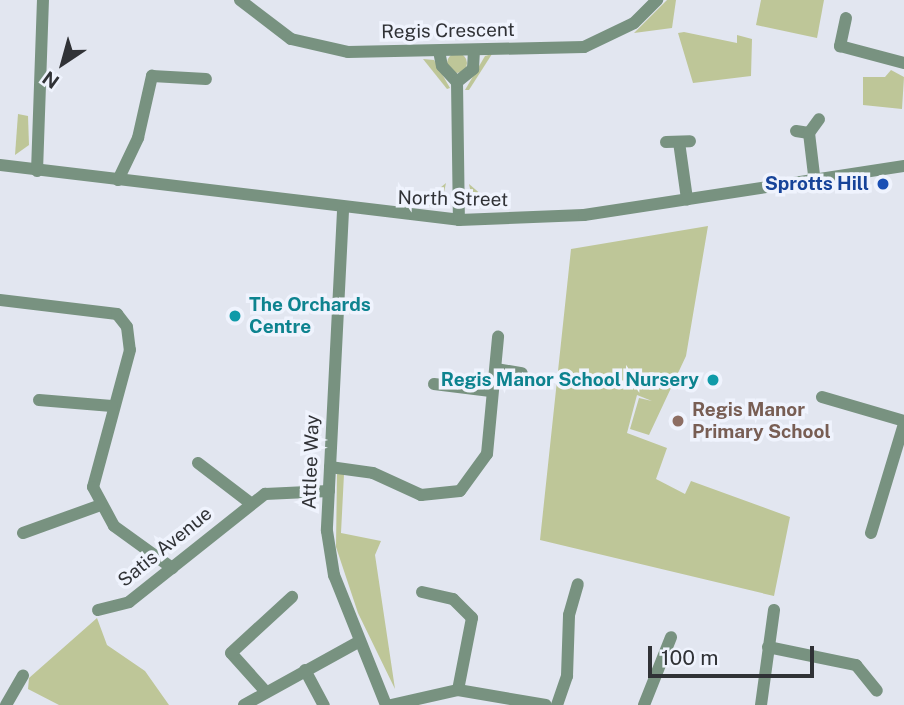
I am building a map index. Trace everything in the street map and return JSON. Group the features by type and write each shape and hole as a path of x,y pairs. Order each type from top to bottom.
{"street":[{"path":"37,171 43,0"},
{"name":"Regis Crescent","path":"240,0 277,32 332,51 584,47 635,23 657,0"},
{"path":"846,18 840,46 904,63"},
{"path":"457,82 473,69 474,50"},
{"path":"439,51 442,66 457,82 459,220"},
{"path":"118,180 138,138 152,76 206,79"},
{"path":"814,175 802,132 819,118"},
{"path":"678,141 687,198"},
{"name":"North Street","path":"0,165 343,211 459,220 573,216 814,175 904,166"},
{"name":"Attlee Way","path":"343,211 329,491 334,575 388,705"},
{"path":"0,300 117,314 127,327 130,350 112,406 93,487 98,506 172,568"},
{"path":"330,467 373,473 421,495 460,491 487,454 498,337"},
{"path":"495,369 522,373"},
{"path":"435,384 491,391"},
{"path":"822,397 904,422 871,533"},
{"path":"39,400 112,406"},
{"name":"Satis Avenue","path":"198,463 249,502"},
{"name":"Satis Avenue","path":"98,610 129,602 249,502 282,490 329,491"},
{"path":"23,533 98,506"},
{"path":"557,705 567,676 569,615 578,584"},
{"path":"422,592 453,599 471,618 458,690"},
{"path":"266,692 231,653 292,597"},
{"path":"761,705 774,610"},
{"path":"644,705 671,637"},
{"path":"244,705 360,641"},
{"path":"768,647 825,655 864,668 877,691"},
{"path":"305,670 324,705"},
{"path":"6,705 23,676"},
{"path":"388,705 458,690 546,705"}],"green space":[{"path":"667,0 676,0 672,28 634,33"},
{"path":"761,0 824,0 817,38 756,25"},
{"path":"678,33 737,43 737,35 752,39 751,76 693,83"},
{"path":"457,53 464,56 467,63 464,70 457,73 450,70 447,63 450,56"},
{"path":"492,54 469,90 465,90 485,56"},
{"path":"423,59 434,60 450,88 447,89"},
{"path":"891,70 904,77 902,109 863,105 863,77 885,77"},
{"path":"18,114 28,116 29,145 15,155"},
{"path":"446,183 441,206 418,206"},
{"path":"469,184 496,207 474,207"},
{"name":"Regis Manor Primary School","path":"708,226 686,356 649,435 630,429 639,398 652,401 637,395 627,433 667,448 656,479 685,494 691,481 790,517 774,596 540,540 571,249"},
{"path":"337,473 344,474 341,533 381,541 375,555 395,689 358,613 336,547"},
{"path":"97,618 107,645 145,671 169,705 59,705 28,689 29,678"}],"place":[{"name":"Sprotts Hill","path":"883,184"},
{"name":"The Orchards Centre","path":"235,316"},
{"name":"Regis Manor School Nursery","path":"713,380"},
{"name":"Regis Manor Primary School","path":"678,421"}]}
